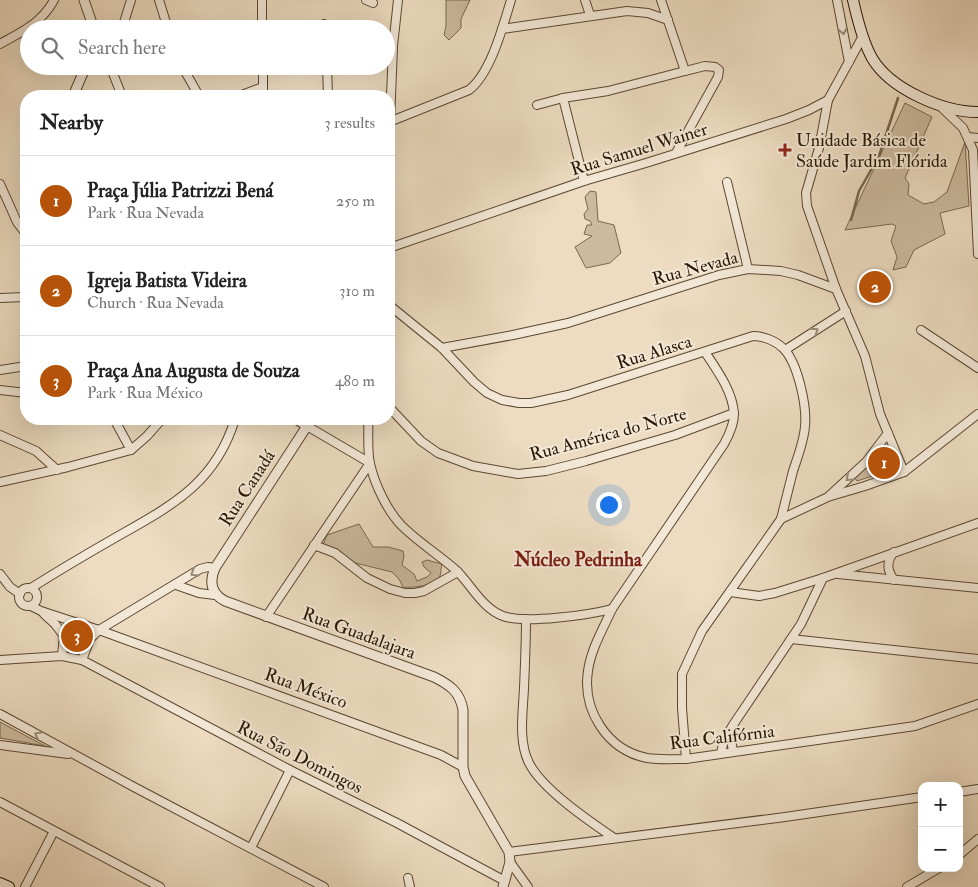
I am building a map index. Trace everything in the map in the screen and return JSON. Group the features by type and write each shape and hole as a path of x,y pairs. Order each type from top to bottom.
{"main road":[{"path":"853,0 871,56 885,74 923,99 937,104 978,112"},
{"path":"0,883 9,887"}],"street":[{"path":"40,20 54,0"},
{"path":"84,0 91,20"},
{"path":"125,20 131,0"},
{"path":"159,0 165,20"},
{"path":"262,0 262,20"},
{"path":"395,28 398,0"},
{"path":"395,120 469,90 474,85 484,73 502,29 510,0"},
{"path":"585,0 590,15"},
{"path":"661,0 685,71"},
{"path":"837,0 849,62"},
{"path":"502,29 627,11 648,13 668,20"},
{"path":"0,44 20,33"},
{"path":"863,36 828,100 823,132 808,183 806,199 836,289 866,356 880,414 904,472"},
{"path":"537,105 562,98 608,91 685,71 712,66 717,68 719,73 676,153"},
{"path":"76,90 82,75"},
{"path":"114,75 120,90"},
{"path":"187,75 196,90"},
{"path":"255,90 263,87 263,75"},
{"path":"327,75 328,90"},
{"path":"391,90 392,75"},
{"path":"562,98 584,181"},
{"name":"Rua Samuel Wainer","path":"395,246 584,181 786,119 828,100"},
{"path":"937,104 963,128 973,150 978,254"},
{"path":"968,137 978,140 973,150"},
{"path":"727,182 748,269"},
{"path":"0,184 20,226"},
{"name":"Rua Nevada","path":"442,348 513,335 568,322 719,275 748,269 781,271 836,289"},
{"path":"0,298 20,297"},
{"name":"Rua Alasca","path":"395,311 442,348 487,393 502,400 531,403 568,395 753,336 768,339 785,350"},
{"path":"686,759 682,708 682,674 686,662 702,631 781,519 802,444 805,425 801,389 795,369 785,350 846,311"},
{"path":"921,330 978,368"},
{"path":"705,352 726,387 734,413"},
{"path":"0,370 20,367"},
{"path":"0,390 20,392"},
{"name":"Rua América do Norte","path":"395,413 421,441 438,453 473,466 518,474 546,471 586,461 675,435 734,413"},
{"name":"Rua Califórnia","path":"734,413 724,444 612,609 593,651 588,670 587,686 593,714 610,737 634,753 646,758 686,759 915,726 978,704"},
{"path":"781,519 828,497 904,472 978,414"},
{"path":"117,425 131,450"},
{"path":"0,482 57,470 131,450 157,425"},
{"path":"20,594 24,589 31,588 188,493 204,477 216,460 225,446 233,425"},
{"path":"368,425 370,463 383,496 401,524 458,572 493,612 510,618 526,620 592,614 612,609"},
{"path":"307,426 370,463"},
{"name":"Rua Canadá","path":"215,568 307,426"},
{"path":"828,497 866,462 888,433"},
{"path":"0,435 36,451 57,470"},
{"path":"266,617 370,463"},
{"path":"730,592 759,596 775,593 836,574 978,523"},
{"path":"314,545 335,553 367,578 390,589 405,593 424,591 458,572"},
{"path":"894,552 890,557 888,568 894,580"},
{"path":"82,660 90,639 99,630 200,569 215,568 211,579 215,595"},
{"path":"0,574 10,587 20,594 22,603 27,606 31,606 37,597 44,580"},
{"path":"836,574 978,588"},
{"path":"721,753 724,740 733,725 801,624 823,578"},
{"name":"Rua Guadalajara","path":"176,585 199,593 215,595 225,602 434,677 448,684 457,692 463,710 463,767"},
{"path":"31,588 37,597"},
{"name":"Rua México","path":"37,597 51,614"},
{"name":"Rua México","path":"31,606 441,755 463,767"},
{"path":"41,611 55,624 64,636"},
{"path":"526,620 523,724 526,757 538,778 578,813 614,838"},
{"path":"62,656 64,636 71,621"},
{"path":"791,639 978,659"},
{"name":"Rua São Domingos","path":"0,660 62,656 82,660 290,770 397,823 504,884"},
{"path":"0,714 75,756 324,887"},
{"path":"733,725 731,740 733,751"},
{"path":"0,744 75,756"},
{"path":"463,767 469,785 508,849 510,862 504,884"},
{"path":"251,848 290,770"},
{"path":"963,791 978,789"},
{"path":"508,849 785,818 918,798"},
{"path":"0,802 160,887"},
{"path":"25,887 54,831"},
{"path":"963,852 978,839"},
{"path":"510,862 528,887"},
{"path":"906,887 932,872"},
{"path":"408,878 410,887"}],"shaded area":[{"path":"446,0 470,0 461,19 461,28 449,40 444,35"},
{"path":"905,103 932,117 905,178 909,184 908,195 924,204 934,202 947,192 965,142 969,206 940,213 945,234 914,250 906,267 893,270 897,257 891,241 896,226 892,224 845,230"},
{"path":"590,191 596,192 598,221 614,225 621,253 610,263 586,268 575,247 592,236 584,234 587,225 592,225 590,221 585,219 584,214 588,209 585,197"},
{"path":"884,443 893,461 892,468 857,481 853,475 875,465"},
{"path":"359,524 373,547 388,547 403,551 402,565 414,574 417,581 431,573 424,567 422,562 427,560 442,564 440,576 429,584 418,587 403,587 399,579 392,572 347,561 335,549 323,545 327,535"},
{"path":"71,626 83,629 87,633 85,640 81,644 71,648 68,632"},
{"path":"0,722 45,746 0,738"}],"waterway":[{"path":"851,220 859,191 879,156 898,98"}],"place":[{"name":"Unidade Básica de Saúde Jardim Flórida","path":"785,150"},
{"name":"Igreja Batista Videira","path":"875,287"},
{"name":"Praça Júlia Patrizzi Bená","path":"884,463"},
{"name":"Praça Ana Augusta de Souza","path":"77,636"}],"district":[{"name":"Núcleo Pedrinha","path":"578,559"}]}
